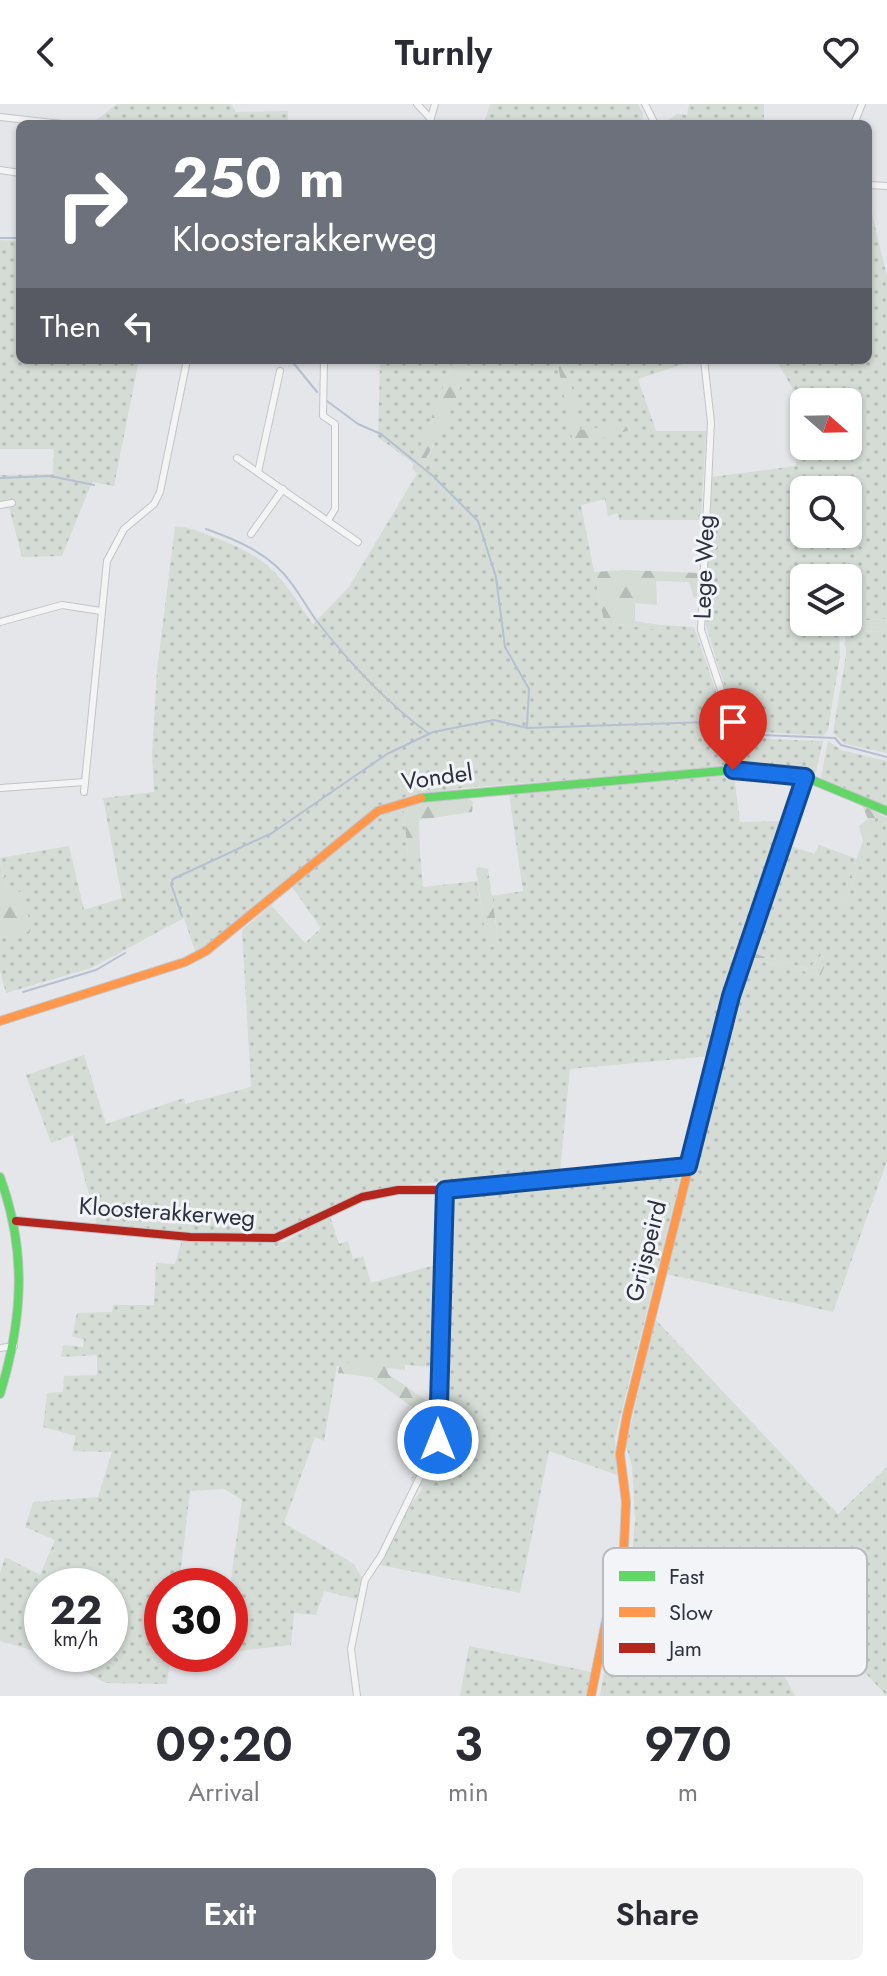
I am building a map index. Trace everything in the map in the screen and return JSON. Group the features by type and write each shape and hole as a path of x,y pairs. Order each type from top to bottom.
{"street":[{"path":"417,104 429,120"},
{"path":"0,117 27,120"},
{"path":"84,792 107,561 124,529 154,504 160,492 186,364"},
{"path":"324,364 323,416 335,424 335,509 328,520"},
{"name":"Lege Weg","path":"704,364 711,422 701,630 726,705 733,770"},
{"path":"258,472 280,371"},
{"path":"237,458 358,542"},
{"path":"251,534 283,489"},
{"path":"0,505 12,503"},
{"path":"0,622 62,605 101,611"},
{"name":"Vondel","path":"0,1021 185,962 206,951 344,838 394,804 440,793 733,770 805,777 887,811"},
{"name":"Grijspeird","path":"624,1548 626,1502 620,1454 622,1437 731,996 805,777"},
{"path":"0,788 85,782"},
{"name":"Kloosterakkerweg","path":"16,1221 190,1237 275,1238 362,1197 398,1190 445,1190 688,1166"},
{"path":"0,1177 16,1221 23,1264 22,1296 14,1346 0,1394"},
{"path":"357,1696 351,1649 365,1580 381,1556 438,1440 445,1190"},
{"path":"0,1348 14,1346"},
{"name":"Grijspeird","path":"591,1696 603,1636"}],"green space":[{"path":"117,104 231,104 236,112 288,111 288,120 96,120"},
{"path":"490,104 638,104 643,113 642,120 485,120"},
{"path":"689,104 764,104 764,120 669,120 677,114 687,115"},
{"path":"872,214 887,277 887,619 862,620 862,564 790,564 790,636 839,636 840,656 828,730 823,736 764,732 734,717 705,622 712,477 796,466 796,460 862,460 862,388 792,388 778,364 872,364"},
{"path":"0,240 16,241 16,364 138,364 114,486 92,482 62,556 22,557 9,507 14,505 13,500 0,503 0,475 53,474 54,449 0,449"},
{"path":"380,364 452,364 414,464 378,437"},
{"path":"452,364 468,364 447,418 417,474 412,468"},
{"path":"467,364 684,364 638,379 656,431 706,431 701,520 619,520 618,513 608,516 605,499 581,505 604,622 660,630 661,625 694,627 725,718 729,767 462,788 408,796 371,812 202,948 195,951 184,918 91,968 6,993 0,971 0,939 30,930 9,895 0,858 69,846 84,910 122,898 103,798 154,792 152,753 157,670 175,527 211,536 261,561 281,580 313,624 349,587 433,447"},
{"path":"558,364 567,364 581,430 635,422 637,428 599,439 572,438"},
{"path":"594,572 699,573 697,597 694,598 689,582 656,581 657,605 635,603 635,621 661,625 660,630 604,622"},
{"path":"887,619 887,631 862,632 862,621"},
{"path":"887,631 887,753 845,744 833,733 846,655 845,636 862,636 862,632"},
{"path":"735,723 767,739 823,741 815,776 743,766 736,759"},
{"path":"828,741 841,750 887,761 887,807 821,778"},
{"path":"734,775 740,822 784,821 726,988 711,1056 570,1069 560,1172 406,1185 362,1192 280,1234 170,1233 97,1225 73,1135 51,1143 26,1075 84,1055 106,1124 184,1098 185,1104 251,1087 242,930 271,905 305,943 321,928 292,887 380,816 403,806 408,854 420,853 423,887 477,881 488,947 499,945 492,896 523,891 509,794"},
{"path":"463,796 473,802 472,812 419,820 420,853 408,854 403,806"},
{"path":"862,805 877,813 846,903 841,901 863,841 859,826 868,819"},
{"path":"877,813 887,818 887,1161 833,1312 666,1274 747,958 821,975 826,950 809,969 754,954 780,877 774,874 785,844 814,854 819,845 857,859 841,901 846,903"},
{"path":"0,860 9,894 22,891 31,926 30,931 0,939"},
{"path":"476,869 488,869 499,946 487,947"},
{"path":"774,874 780,876 755,954 808,969 826,950 830,951 821,975 747,958"},
{"path":"675,1174 680,1176 680,1180 615,1438 617,1475 549,1451 520,1593 380,1565 403,1515 423,1488 446,1422 443,1365 450,1198"},
{"path":"330,1216 339,1244 348,1241 353,1259 363,1256 371,1283 435,1265 432,1367 404,1365 403,1360 337,1366 324,1441 315,1437 284,1523 354,1564 362,1578 357,1599 324,1591 316,1615 294,1613 291,1645 248,1650 248,1568 233,1568 242,1500 224,1489 190,1491 181,1568 144,1568 144,1672 169,1672 167,1684 106,1683 86,1672 128,1672 128,1568 43,1568 55,1540 25,1527 33,1502 98,1497 112,1452 72,1451 76,1436 43,1427 47,1393 63,1392 64,1376 97,1375 97,1355 61,1357 63,1345 83,1347 84,1339 72,1337 77,1313 112,1312 113,1305 154,1305 156,1263 175,1264 182,1240 284,1242"},
{"path":"655,1319 838,1514 887,1467 887,1696 867,1675 867,1548 633,1548 635,1520 632,1466 626,1446"},
{"path":"404,1360 405,1370 387,1368 388,1374 427,1401 425,1407 416,1410 371,1377 338,1373 340,1363"},
{"path":"443,1365 443,1445 423,1489 410,1480 419,1465 423,1468 426,1462 422,1459 431,1440 419,1437 420,1425 433,1429 432,1367"},
{"path":"5,1557 26,1568 24,1648 0,1641 0,1573"},
{"path":"469,1646 591,1672 587,1696 460,1696"},
{"path":"603,1676 785,1676 795,1696 600,1696"}],"waterway":[{"path":"0,238 16,238"},
{"path":"294,364 317,392"},
{"path":"327,401 358,424 381,434 433,476 478,521 496,577 505,647 529,689 527,726"},
{"path":"0,478 50,476 94,485"},
{"path":"206,529 252,549 276,566 354,665 383,695 428,733"},
{"path":"182,916 171,884 173,879 272,833 387,754 433,732 494,720 527,728 738,721 762,735 835,738 841,745 887,757"},
{"path":"23,992 96,970 125,953"}],"traffic: fast":[{"path":"421,798 733,770 805,777 887,811"},
{"path":"714,1065 731,996 805,777"},
{"path":"0,1177 15,1232 19,1285 14,1339 0,1394"}],"traffic: slow":[{"path":"0,1021 185,962 206,951 378,811 421,798"},
{"path":"624,1548 626,1502 620,1454 627,1415 714,1065"},
{"path":"591,1696 603,1636"}],"traffic: jam":[{"path":"16,1221 190,1237 275,1238 362,1197 398,1190 445,1190 688,1166"}],"route":[{"path":"438,1440 438,1330 445,1190 688,1166 731,996 805,777 789,773 733,770"}]}
